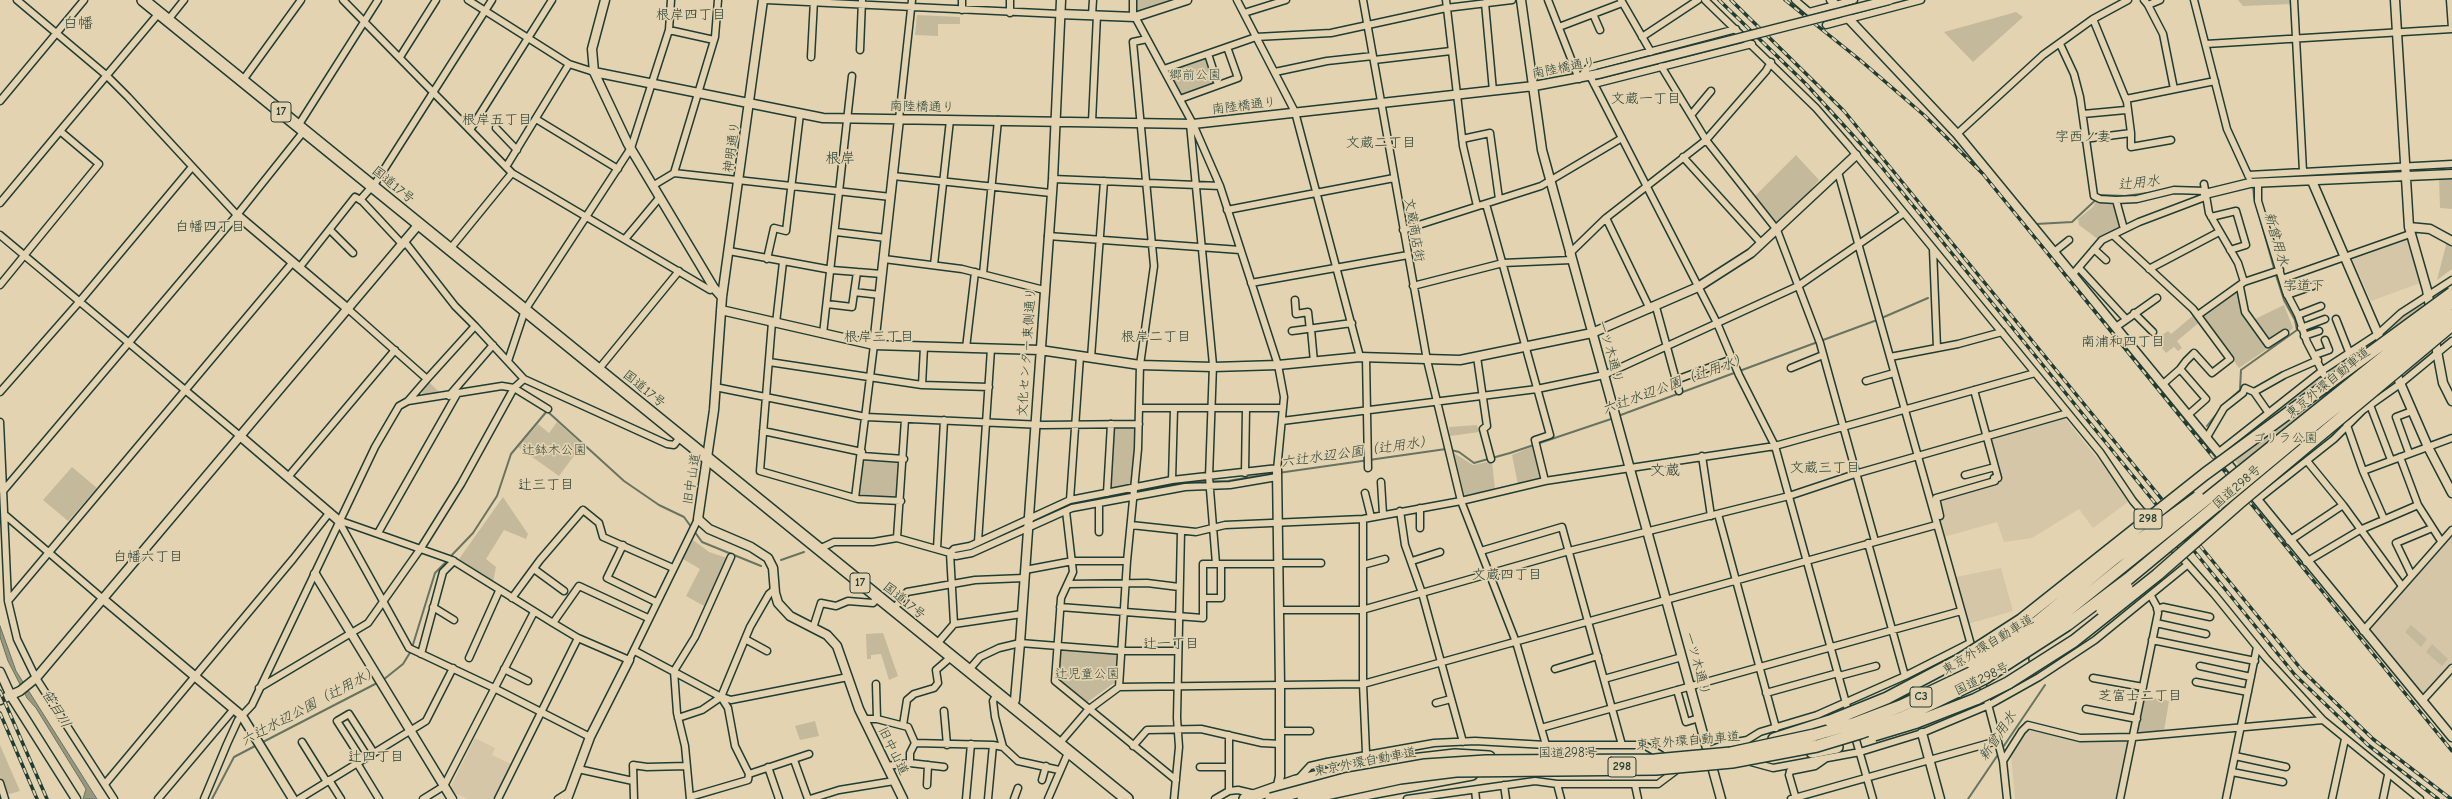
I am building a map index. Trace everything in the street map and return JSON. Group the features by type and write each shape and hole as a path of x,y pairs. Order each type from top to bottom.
{"highway":[{"name":"国道17号","path":"143,0 681,436 1058,745 1127,799"},
{"name":"国道298号","path":"1407,770 1499,763 1661,756 1708,751 1774,739 1830,721 1886,698 1959,660 2021,620 2212,469 2452,293"},
{"name":"東京外環自動車道","path":"1270,799 1345,779 1425,765 1493,761 1623,761 1689,758 1773,745 1856,723 1942,688 1981,668 2031,637 2087,597 2452,302"},
{"name":"東京外環自動車道","path":"1303,799 1400,778 1456,771 1656,769 1732,762 1796,750 1860,733 1946,698 2015,660 2122,583 2452,315"},
{"name":"国道298号","path":"1499,763 1681,767 1711,766 1780,759 1837,747 1917,722 1976,699 2041,663 2110,614 2452,325"},
{"path":"1886,698 1935,679 1970,662 2037,622 2150,532 2278,437 2298,425"},
{"path":"1976,699 2102,610 2198,520"},
{"path":"1246,799 1296,781 1332,772 1407,759 1455,755 1499,763"},
{"path":"1338,799 1499,763"}],"street":[{"path":"17,0 106,75 142,110 237,215 348,309 427,379"},
{"path":"0,100 84,0"},
{"path":"168,20 184,0"},
{"path":"243,80 301,0"},
{"path":"343,0 434,91 512,173 710,290 714,288"},
{"path":"3,491 237,215 301,128 378,0"},
{"path":"400,58 436,0"},
{"path":"468,0 569,64 594,72"},
{"path":"360,200 373,186 492,0"},
{"path":"470,130 552,0"},
{"path":"605,0 592,49 594,72 631,148 714,288 722,297"},
{"path":"508,361 525,310 631,148 669,30 671,0"},
{"path":"674,173 714,40 718,0"},
{"path":"764,0 862,3 912,8 1010,13 1135,17 1186,0"},
{"name":"神明通り","path":"722,297 764,0"},
{"path":"855,498 862,454 912,0"},
{"path":"962,0 962,10"},
{"path":"1010,0 1010,13"},
{"name":"文化センター東側通り","path":"1012,706 1015,700 1020,642 1034,424 1052,193 1061,0"},
{"path":"1092,122 1093,0"},
{"path":"1133,0 1135,17 1180,99 1220,186 1278,366 1284,397 1277,472 1280,776 1275,799"},
{"path":"1237,0 1295,112 1336,269 1363,357 1368,468"},
{"path":"1244,13 1286,0"},
{"name":"文蔵商店街","path":"1363,0 1427,360 1461,501 1516,642 1546,745"},
{"path":"1446,0 1462,139 1477,206"},
{"path":"1164,69 1256,37 1331,33 1446,8 1512,0"},
{"name":"一ツ木通り","path":"1521,0 1542,150 1570,257 1691,686 1721,799"},
{"path":"1548,0 1579,79 1588,68 1736,30"},
{"path":"1642,37 1698,0"},
{"path":"1705,0 1771,62 1816,108 2100,452 2133,501 2187,565 2214,594 2257,647 2323,720 2420,799"},
{"path":"1795,0 1809,12 1833,2 1854,0"},
{"name":"南陸橋通り","path":"594,72 800,114 848,118 1192,124 1493,91 1579,79 1889,0"},
{"path":"1826,25 1921,0"},
{"path":"1957,134 2038,60 2092,19 2128,0"},
{"path":"2160,0 2146,3 2164,34 2174,89"},
{"path":"2194,0 2227,129 2252,181 2277,271 2282,278 2287,295 2298,315 2304,336 2323,370 2348,425 2363,471 2384,519"},
{"path":"2294,0 2304,171 2344,257 2428,447 2452,493"},
{"path":"2395,0 2409,231 2428,297 2442,383 2452,401"},
{"path":"2206,44 2452,29 2450,0"},
{"path":"811,57 814,1"},
{"path":"1559,27 1622,1 1651,52"},
{"path":"1833,2 1957,134 2054,252 2126,319"},
{"path":"860,50 862,3"},
{"path":"1485,3 1493,91"},
{"path":"0,203 159,13"},
{"path":"1593,14 1600,30"},
{"path":"2092,19 2126,99 2126,110 2131,133 2131,146 2171,140"},
{"path":"669,30 714,40"},
{"path":"1119,687 1127,561 1139,424 1140,365 1154,266 1133,42 1147,39"},
{"path":"1594,84 1752,44"},
{"path":"2060,44 2074,74 2083,114 2084,139 2097,197 2116,200 2137,199 2174,190 2205,193"},
{"path":"1180,99 1238,78 1227,47"},
{"path":"1275,72 1326,61 1451,51"},
{"path":"1208,54 1218,85"},
{"path":"1413,286 1503,263 1570,257 1606,218 1706,140 1766,71 1771,62"},
{"path":"506,167 569,64"},
{"path":"1661,66 1706,140 1777,230 1823,355 1843,427 1905,676"},
{"path":"1594,75 1594,84 1717,323 1737,371 1775,446 1872,799"},
{"path":"823,334 841,192 852,76"},
{"path":"2126,99 2215,81"},
{"path":"1691,115 1711,91"},
{"path":"2083,114 2126,110"},
{"path":"767,259 774,228 786,231 800,114"},
{"path":"536,119 618,170"},
{"path":"934,265 950,120"},
{"path":"983,274 998,120"},
{"path":"1192,124 1196,185 1213,367 1209,482 1212,527 1218,564 1221,598 1203,598"},
{"path":"496,128 517,150"},
{"path":"0,285 99,164 60,131"},
{"path":"1462,139 1490,133 1499,199"},
{"path":"2084,139 2131,133"},
{"path":"1403,230 1541,186 1622,138"},
{"path":"721,310 874,345 1040,350 1140,365 1213,367 1278,366 1363,357 1457,360 1592,334 1698,287 1736,264 1777,230 1856,155"},
{"path":"1684,157 1761,243"},
{"path":"2076,271 2102,240 2205,193 2252,181 2304,171 2452,164"},
{"path":"0,392 80,301 192,167"},
{"path":"2325,170 2325,180"},
{"path":"1838,172 1936,524 1989,705 2002,758 2007,799"},
{"path":"450,249 512,173"},
{"path":"654,185 674,173 891,197"},
{"path":"2252,181 2308,181 2452,174"},
{"path":"893,176 1052,193"},
{"path":"1053,178 1220,186"},
{"path":"1227,210 1394,178"},
{"path":"1091,358 1104,181"},
{"path":"2204,184 2211,217 2238,263 2245,312 2268,344 2285,333"},
{"path":"8,601 185,390 296,265 330,230 356,197 404,243 455,306 524,379 668,444 674,445 681,436"},
{"path":"625,239 660,197"},
{"path":"2116,200 2124,229"},
{"path":"1486,204 1527,347 1550,435 1535,440 1545,481"},
{"path":"2211,217 2236,211 2246,244 2230,250"},
{"path":"1282,421 1537,389 1604,375 1798,286 1904,213"},
{"path":"1606,218 1653,308 1667,346 1679,390"},
{"path":"0,700 13,695 34,679 419,224"},
{"path":"2282,278 2344,257 2409,231 2430,229 2452,241"},
{"path":"330,230 353,253"},
{"path":"836,232 886,238"},
{"path":"2148,269 2219,232"},
{"path":"0,235 338,520 409,648 494,688 590,737"},
{"path":"2113,235 2198,315 2230,359 2212,373 2194,353 2180,370 2163,384"},
{"path":"1048,236 1203,249 1240,250"},
{"path":"2054,252 2069,240"},
{"path":"1933,248 1937,348"},
{"path":"2094,249 2106,260"},
{"path":"729,251 832,270 882,274"},
{"path":"1251,283 1408,255"},
{"path":"884,259 975,272 1044,290"},
{"path":"783,262 769,362 760,471 855,498 900,501"},
{"path":"2076,271 2116,327 2219,452 2306,562 2452,737"},
{"path":"2198,315 2242,284 2277,271"},
{"path":"598,370 679,272"},
{"path":"827,304 852,307 857,272"},
{"path":"966,348 975,272"},
{"path":"2219,452 2323,370 2378,334 2401,313 2428,297 2452,280"},
{"path":"2287,295 2313,286"},
{"path":"854,292 880,295"},
{"name":"旧中山道","path":"722,297 708,458 698,519 709,529 751,547 768,558 773,568 778,603 786,612 827,635 837,646 864,719 903,799"},
{"path":"2116,327 2134,313 2158,298"},
{"path":"1295,300 1296,314 1308,312 1314,362"},
{"path":"2298,315 2321,306"},
{"path":"2134,313 2153,332"},
{"path":"2301,328 2325,319"},
{"path":"2336,319 2349,352"},
{"path":"1292,331 1311,330 1352,323"},
{"path":"204,799 227,744 242,716 252,705 315,574 338,520 375,447 399,406 408,401 475,326"},
{"path":"2304,336 2319,331"},
{"path":"1890,357 1958,344 2002,332"},
{"path":"2254,392 2329,350 2325,340"},
{"path":"2257,500 2307,461 2370,405 2400,384 2452,341"},
{"path":"449,396 493,345"},
{"path":"922,385 924,347"},
{"path":"978,542 991,349"},
{"path":"288,477 395,350"},
{"path":"1791,368 1823,355"},
{"path":"1070,500 1080,356"},
{"path":"1477,357 1487,426 1483,429 1491,459"},
{"path":"1676,380 1732,359"},
{"path":"769,362 922,385 989,387"},
{"path":"2180,370 2206,399 2188,415"},
{"path":"1866,381 1894,373"},
{"path":"1131,524 1196,532 1212,527 1278,522 1363,519 1383,514 1461,501 1545,481 1775,446 2035,373"},
{"path":"259,688 368,623 421,548 461,484 514,388 524,379"},
{"path":"408,401 449,396 502,386 514,388 548,409"},
{"path":"715,387 866,417 1034,424 1139,424"},
{"path":"2207,438 2224,408 2243,393 2245,388 2254,392 2268,412"},
{"path":"1940,516 1936,498 1995,481 1994,478 1998,478 1974,390"},
{"path":"378,533 457,394"},
{"path":"2370,405 2392,460"},
{"path":"1139,408 1283,408"},
{"path":"1172,480 1174,409"},
{"path":"1244,473 1246,409"},
{"path":"2409,453 2396,417 2412,411"},
{"path":"1279,610 1362,610 1490,575 1569,551 1789,496 1854,474 1987,438 2068,413"},
{"path":"897,538 904,459 905,419"},
{"path":"937,550 944,420"},
{"path":"0,422 8,601 17,639 34,679 114,799"},
{"path":"1107,492 1112,424"},
{"path":"763,430 862,454 904,459"},
{"path":"2363,471 2452,438"},
{"path":"1702,456 1715,515 1736,580 1776,728"},
{"path":"2400,457 2418,505 2441,541"},
{"path":"2307,461 2343,506 2402,586"},
{"path":"1965,475 1995,467"},
{"path":"819,549 834,542 873,542 897,538 956,556 972,553 1070,500 1107,492 1134,492 1185,487 1244,473 1277,472"},
{"path":"950,554 954,550 1028,524 1172,480 1230,485 1277,472"},
{"path":"1381,482 1383,514"},
{"path":"1365,493 1371,517"},
{"path":"1099,503 1099,532"},
{"path":"2306,562 2360,530 2418,505"},
{"path":"2289,541 2343,506"},
{"path":"1420,508 1420,528"},
{"path":"512,598 583,510 599,523 603,537 673,568"},
{"path":"1400,511 1405,545 1412,561 1422,593 1463,742"},
{"path":"105,784 293,559 330,512"},
{"path":"1066,512 1073,561 1073,572 1061,598 1054,681 1176,780"},
{"path":"5,515 242,716 293,799"},
{"path":"558,799 568,795 590,737 635,651 648,618 698,519"},
{"path":"1363,519 1362,610 1366,753"},
{"path":"338,520 421,548 454,561 553,624 578,638 629,660"},
{"path":"1058,745 1088,710 1119,687 1178,685 1363,684 1936,524"},
{"path":"1481,551 1562,527 1622,745"},
{"path":"2411,574 2396,543 2432,528"},
{"path":"2363,631 2411,574 2452,530"},
{"path":"1174,799 1179,747 1178,651 1181,531"},
{"path":"623,545 607,578 656,602"},
{"path":"1412,561 1440,552"},
{"path":"950,554 954,624"},
{"path":"720,697 728,708 736,746 749,774 748,780 690,798 687,766 678,718 674,671 694,637 731,557"},
{"path":"1362,565 1385,559"},
{"path":"421,654 442,572 454,561"},
{"path":"893,610 907,592 975,580 1024,574 1073,561 1127,561"},
{"path":"1060,607 1203,618 1203,564 1321,563"},
{"path":"1751,762 1772,768 1860,752 1922,733 1989,705 2046,673 2095,640 2151,596 2187,565"},
{"path":"534,569 564,591"},
{"path":"315,574 452,799"},
{"path":"1068,584 1147,583 1180,587"},
{"path":"553,624 579,586 648,618"},
{"path":"678,718 702,710 720,697 744,639 769,594 775,589"},
{"path":"470,658 499,591"},
{"path":"2120,799 2134,737 2156,623 2158,609 2151,596"},
{"path":"813,628 821,603 836,606 848,601 873,603 878,597"},
{"path":"433,607 454,620"},
{"path":"2158,609 2163,607 2210,617"},
{"path":"1541,728 1961,611"},
{"path":"423,799 444,786 534,612"},
{"path":"936,645 954,624 1022,614"},
{"path":"2156,623 2206,634"},
{"path":"498,799 578,638"},
{"path":"744,639 766,651"},
{"path":"2152,640 2255,661"},
{"path":"968,671 980,657 998,648 1020,642 1122,651 1178,651"},
{"path":"1708,751 1726,744 1747,740 1760,732 1776,728 1846,702 1905,676 1970,643"},
{"path":"2226,799 2257,647"},
{"path":"635,651 720,697 731,700 848,677"},
{"path":"1555,669 1598,656"},
{"path":"903,725 906,700 934,688 938,683 936,670 950,657"},
{"path":"1604,678 1682,657"},
{"path":"1766,693 1838,674 1876,666"},
{"path":"2200,666 2251,676"},
{"path":"299,799 426,721 453,668"},
{"path":"2422,701 2452,668"},
{"path":"504,669 528,681"},
{"path":"0,672 76,799"},
{"path":"2447,674 2452,679"},
{"path":"2093,678 2143,687"},
{"path":"2196,682 2248,692"},
{"path":"876,684 877,719"},
{"path":"1677,690 1686,722 1699,718"},
{"path":"997,694 993,701 994,712 1003,747"},
{"path":"1436,703 1451,699"},
{"path":"158,799 234,709"},
{"path":"2086,709 2137,719"},
{"path":"944,711 947,745"},
{"path":"374,753 349,714 337,721 379,799"},
{"path":"864,719 877,719 908,727 915,742 910,753 910,763"},
{"path":"2002,758 2028,725 2080,738 2134,737 2323,720"},
{"path":"1133,746 1147,730 1178,729 1201,729 1262,743 1280,744"},
{"path":"1280,731 1310,731"},
{"path":"1922,733 1940,799"},
{"path":"1228,735 1229,792"},
{"path":"2332,799 2345,739"},
{"path":"302,742 340,799"},
{"path":"915,742 947,745 993,745 1003,747 1018,761 1046,766 1058,770"},
{"path":"1296,781 1310,766 1366,753 1434,743 1463,742 1546,745 1644,745 1661,756"},
{"path":"966,799 971,744"},
{"path":"1826,758 1815,766 1790,771 1789,775 1794,799 1929,760 1998,744"},
{"path":"988,799 993,745"},
{"path":"1048,799 1058,770 1068,753"},
{"path":"749,774 808,754"},
{"path":"2235,756 2286,767"},
{"path":"794,760 809,799 839,790 894,781"},
{"path":"887,766 910,763 944,767"},
{"path":"634,799 633,765 647,768 687,766"},
{"path":"927,784 928,765"},
{"path":"1042,780 1046,766"},
{"path":"768,767 779,799"},
{"path":"1200,767 1229,767"},
{"path":"1407,799 1448,796 1504,785 1535,781 1557,784 1658,784 1681,767"},
{"path":"578,769 633,781"},
{"path":"2232,772 2284,782"},
{"path":"2383,799 2388,774"},
{"path":"0,783 5,799"},
{"path":"1557,784 1561,799"},
{"path":"1504,785 1506,799"},
{"path":"1635,785 1638,799"},
{"path":"1014,799 1018,788"},
{"path":"1210,799 1215,799 1229,792 1238,790 1258,795"},
{"path":"1475,790 1476,799"}],"shaded area":[{"path":"2406,237 2420,283 2371,301 2352,258"},
{"path":"2064,417 2108,472 2128,502 2093,528 2079,509 2032,538 2004,542 1997,522 1944,537 1939,518 1937,499 1997,483 1989,439"},
{"path":"2452,537 2452,664 2423,694 2370,631 2371,628"},
{"path":"2001,568 2013,611 1968,624 1956,577"},
{"name":"笹目川","path":"0,626 16,671 97,799 83,799 86,789 36,708 27,698 8,661 0,637"},
{"path":"2027,730 2088,742 2124,740 2127,742 2115,799 2015,799 2011,755"},
{"path":"475,738 495,748 492,755 511,764 495,799 468,799 454,793 450,788"}],"green space":[{"path":"1135,0 1178,0 1137,12 1134,10"},
{"path":"2238,0 2294,0 2292,4 2243,6"},
{"path":"2016,12 2023,17 1973,62 1944,32"},
{"path":"917,15 960,17 960,24 938,24 938,36 915,35"},
{"name":"郷前公園","path":"1206,58 1214,83 1181,94 1169,70"},
{"path":"1796,155 1819,180 1777,230 1752,199"},
{"path":"2452,176 2452,209 2440,208 2439,177"},
{"path":"2097,200 2114,201 2122,228 2099,240 2079,225 2078,219 2093,207"},
{"path":"2447,241 2452,244 2452,269 2437,280"},
{"path":"2235,293 2238,294 2242,312 2267,349 2239,368 2202,317"},
{"name":"ゴリラ公園","path":"2424,304 2431,355 2412,370 2399,376 2390,383 2387,390 2332,437 2261,494 2226,449 2400,317"},
{"path":"2284,305 2293,328 2287,334 2267,341 2253,320"},
{"path":"2195,314 2201,321 2177,341 2182,348 2178,351 2174,347 2166,353 2155,340 2168,331 2171,334"},
{"path":"429,382 440,393 424,396 421,391"},
{"name":"辻鉢木公園","path":"557,422 582,445 559,476 518,447 538,424 549,433"},
{"path":"1477,425 1479,432 1450,436 1449,427"},
{"path":"1115,427 1134,427 1136,429 1136,451 1132,485 1110,490 1113,429"},
{"path":"1536,445 1543,478 1518,485 1512,455"},
{"path":"1454,453 1473,465 1492,461 1495,490 1465,497"},
{"path":"865,459 899,461 901,464 897,498 859,494 863,461"},
{"path":"72,467 97,488 68,521 43,500"},
{"path":"503,497 528,534 526,539 504,530 486,559 496,567 493,582 459,559"},
{"path":"693,540 709,552 727,558 704,606 686,596 700,569 683,559"},
{"path":"2411,625 2427,639 2421,647 2405,632"},
{"path":"883,633 898,676 889,680 881,654 871,655 871,659 867,659 866,634"},
{"path":"2432,644 2448,659 2442,666 2426,652"},
{"name":"辻児童公園","path":"1061,649 1118,652 1117,681 1086,703 1058,681 1059,651"},
{"path":"2144,696 2169,701 2164,731 2140,732 2137,729"},
{"path":"815,721 819,736 800,740 795,726"},
{"path":"0,745 20,791 6,795 0,776"}],"waterway":[{"path":"2253,179 2296,176"},
{"name":"新曾用水","path":"2229,400 2240,390 2241,370 2297,330 2295,320 2284,300 2275,272 2254,197 2253,185"},
{"name":"辻用水","path":"2185,187 2212,189"},
{"name":"辻用水","path":"2036,224 2072,222 2101,195 2125,196 2155,192"},
{"name":"六辻水辺公園（辻用水）","path":"1618,416 1877,320 1928,298"},
{"name":"新曾用水","path":"2207,426 2222,407"},
{"name":"六辻水辺公園（辻用水）","path":"450,557 473,533 497,496 511,454 547,411 624,481 659,505 684,517 702,542 761,566"},
{"name":"六辻水辺公園（辻用水）","path":"1451,450 1459,452 1474,463 1510,453 1614,418"},
{"name":"六辻水辺公園（辻用水）","path":"1278,473 1446,449"},
{"name":"六辻水辺公園（辻用水）","path":"1136,491 1184,482 1228,481 1274,473"},
{"name":"六辻水辺公園（辻用水）","path":"1031,522 1071,504 1132,492"},
{"name":"六辻水辺公園（辻用水）","path":"960,552 970,550 1025,525"},
{"name":"六辻水辺公園（辻用水）","path":"781,560 804,552"},
{"name":"六辻水辺公園（辻用水）","path":"383,680 403,664 411,651 435,573 447,561"},
{"name":"六辻水辺公園（辻用水）","path":"261,743 379,682"},
{"name":"新曾用水","path":"1968,799 2045,685"},
{"name":"六辻水辺公園（辻用水）","path":"212,799 234,757 257,745"}],"railway":[{"path":"1719,0 1806,84 1880,165 2295,675 2368,745 2438,799"},
{"path":"1731,0 1844,111 2301,669 2373,739 2451,799"},
{"path":"1785,0 1860,60 1925,116 1983,174 2452,751"},
{"path":"0,691 47,799"},
{"path":"0,713 37,799"}],"district":[{"name":"根岸四丁目","path":"691,15"},
{"name":"白幡","path":"78,24"},
{"name":"文蔵一丁目","path":"1646,99"},
{"name":"根岸五丁目","path":"497,120"},
{"name":"字西ノ妻","path":"2083,137"},
{"name":"文蔵二丁目","path":"1381,143"},
{"name":"根岸","path":"840,159"},
{"name":"白幡四丁目","path":"210,227"},
{"name":"字道下","path":"2304,286"},
{"name":"根岸三丁目","path":"879,337"},
{"name":"根岸二丁目","path":"1156,337"},
{"name":"南浦和四丁目","path":"2123,342"},
{"name":"文蔵三丁目","path":"1825,468"},
{"name":"文蔵","path":"1665,471"},
{"name":"辻三丁目","path":"546,485"},
{"name":"白幡六丁目","path":"148,557"},
{"name":"文蔵四丁目","path":"1507,575"},
{"name":"辻一丁目","path":"1171,644"},
{"name":"芝富士二丁目","path":"2140,696"},
{"name":"辻四丁目","path":"376,757"}]}
